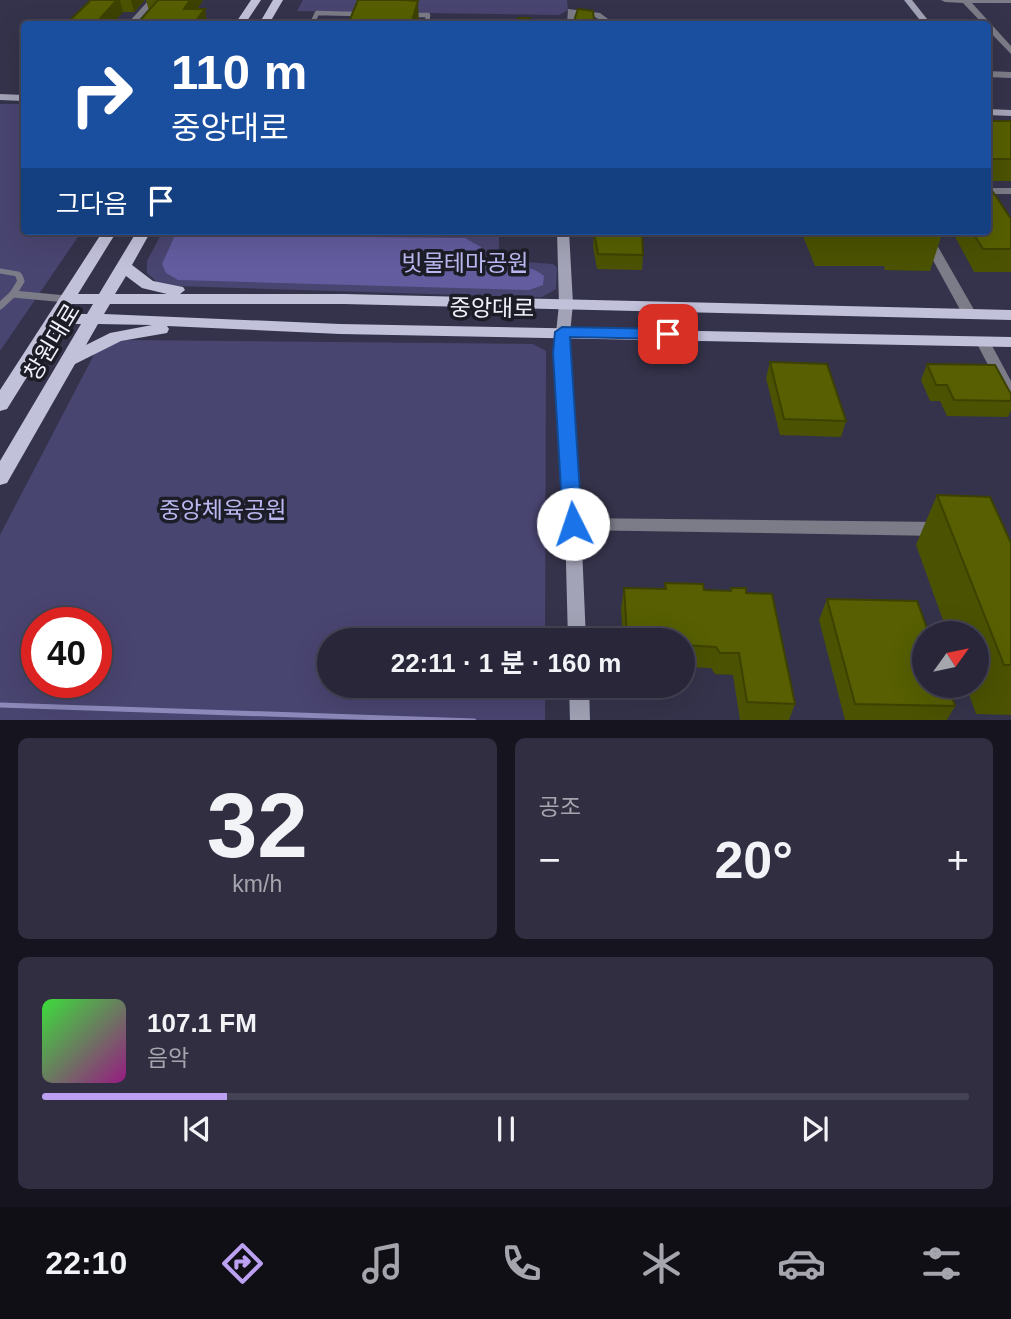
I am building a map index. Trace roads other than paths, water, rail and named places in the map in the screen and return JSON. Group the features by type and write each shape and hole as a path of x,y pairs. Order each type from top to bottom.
{"main road":[{"path":"242,21 256,0"},
{"path":"266,21 278,0"},
{"name":"창원대로","path":"0,405 107,235"},
{"name":"창원대로","path":"0,478 142,235"},
{"path":"124,265 135,278 156,288 215,292 243,299"},
{"name":"중앙대로","path":"67,299 344,299 1011,315"},
{"name":"중앙대로","path":"56,319 340,328 1011,342"},
{"path":"69,360 97,345 129,333 175,330 204,323"}],"street":[{"path":"134,21 153,0"},
{"path":"570,0 571,21"},
{"path":"908,0 924,21"},
{"path":"945,0 1011,1"},
{"path":"965,0 984,21"},
{"path":"571,11 597,15 606,21"},
{"path":"991,29 1011,51"},
{"path":"991,75 1011,75"},
{"path":"0,97 21,98"},
{"path":"991,112 1011,113"},
{"path":"991,191 1011,191"},
{"path":"564,235 566,304 561,353 573,524 577,628"},
{"path":"925,235 970,315"},
{"path":"983,342 1011,395"},
{"path":"573,524 959,529"},
{"path":"579,698 580,720"}],"lane":[{"path":"313,21 317,13 358,14"},
{"path":"400,15 428,15 427,21"},
{"path":"0,271 19,274 21,281 13,294 0,306"},
{"path":"13,294 67,299"}],"waterway":[{"path":"0,705 444,720"}],"park label":[{"name":"빗물테마공원","path":"465,263"},
{"name":"중앙체육공원","path":"223,510"}]}
